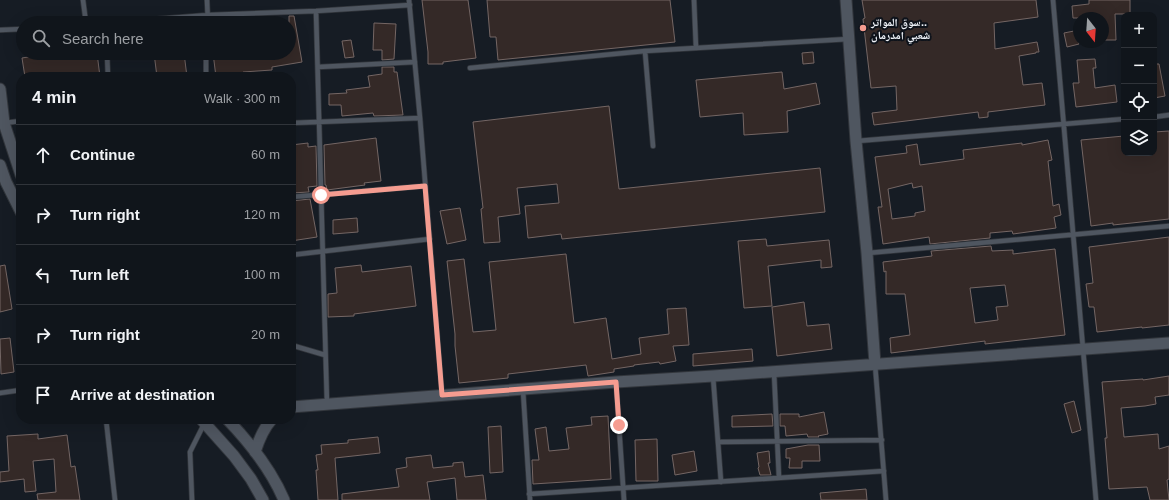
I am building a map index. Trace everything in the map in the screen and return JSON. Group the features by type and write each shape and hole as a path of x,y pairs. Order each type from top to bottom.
{"street":[{"path":"846,0 856,141 867,253 875,364"},
{"path":"0,89 4,123 16,160"},
{"path":"0,165 3,182 16,204"},
{"path":"296,407 616,382 1169,343"},
{"path":"208,424 251,479 263,500"},
{"path":"231,424 267,468 284,500"},
{"path":"255,452 260,435 268,424"}],"lane":[{"path":"83,0 85,16"},
{"path":"207,0 209,15"},
{"path":"694,0 696,48"},
{"path":"1053,0 1096,500"},
{"path":"196,16 316,11 409,3 420,118 442,395"},
{"path":"316,11 327,404"},
{"path":"0,30 16,29"},
{"path":"470,68 645,51 849,38"},
{"path":"645,51 653,146"},
{"path":"107,60 108,72"},
{"path":"206,60 206,72"},
{"path":"318,67 415,62"},
{"path":"1157,116 1169,115"},
{"path":"296,123 420,118"},
{"path":"856,141 1121,119"},
{"path":"4,123 16,122"},
{"path":"296,197 425,186"},
{"path":"867,253 1169,226"},
{"path":"296,254 430,239"},
{"path":"296,347 326,355"},
{"path":"875,364 886,500"},
{"path":"774,372 779,478"},
{"path":"713,376 721,482"},
{"path":"616,382 624,500"},
{"path":"523,390 530,500"},
{"path":"0,393 16,391"},
{"path":"107,424 115,500"},
{"path":"192,500 190,452 203,424"},
{"path":"718,442 882,440"},
{"path":"529,494 884,471"}],"building":[{"path":"422,0 468,0 476,58 443,62 443,64 428,64"},
{"path":"487,0 670,0 675,42 498,60 496,37 490,37"},
{"path":"862,0 1036,0 1038,17 994,23 995,49 1037,42 1039,52 1019,56 1023,85 1042,83 1045,105 988,112 988,117 979,118 978,112 874,125 872,113 897,110 896,86 871,88"},
{"path":"1089,0 1130,0 1130,12 1115,14 1116,40 1109,40 1109,12 1073,12 1073,18 1072,6 1089,4"},
{"path":"374,23 396,24 394,59 382,60 382,50 373,50"},
{"path":"296,28 302,62 272,67 272,70 215,72 214,60 296,60"},
{"path":"1073,31 1073,46 1067,47 1064,33"},
{"path":"351,40 354,57 345,58 342,41"},
{"path":"813,52 814,63 803,64 802,53"},
{"path":"1095,59 1096,68 1093,68 1095,88 1115,85 1117,102 1076,107 1073,83 1079,83 1077,60"},
{"path":"22,60 98,60 99,72 24,72"},
{"path":"155,60 185,60 186,72 156,72"},
{"path":"1157,64 1159,64 1165,96 1157,97"},
{"path":"382,67 394,67 394,72 397,72 403,115 374,116 373,113 342,116 341,105 329,105 329,94 347,93 346,90 370,87 368,76 382,74"},
{"path":"782,72 784,89 816,83 820,104 787,111 788,132 744,135 743,113 700,117 696,80"},
{"path":"609,106 619,189 820,168 825,212 562,239 561,234 528,238 525,206 559,203 557,184 517,188 520,214 498,217 500,242 484,243 481,209 483,208 473,122"},
{"path":"1169,131 1169,219 1091,226 1081,140 1121,136 1121,156 1157,156 1157,132"},
{"path":"376,138 381,181 364,183 365,185 327,190 325,185 324,145"},
{"path":"1048,140 1052,160 1048,161 1053,206 1059,204 1061,215 1054,217 1056,228 1013,234 1012,231 990,233 990,238 930,244 929,237 883,244 878,207 882,207 875,157 907,153 906,146 917,144 920,165 964,159 963,150 1022,143 1022,145","holes":["912,183 913,188 922,186 925,211 915,213 915,216 892,219 888,189"]},
{"path":"308,143 308,147 316,146 317,186 308,187 309,192 296,193 296,144"},
{"path":"310,199 317,237 296,240 296,200"},
{"path":"460,208 466,240 447,244 440,211"},
{"path":"357,218 358,232 333,234 333,220"},
{"path":"1169,237 1169,325 1097,332 1094,307 1089,307 1086,284 1093,283 1089,247"},
{"path":"766,239 767,246 829,240 832,267 821,268 821,260 768,266 772,306 744,308 738,241"},
{"path":"991,246 992,251 1013,250 1013,254 1055,249 1065,335 985,344 985,341 891,353 890,338 910,335 905,294 886,294 886,271 884,272 883,262 932,256 931,251","holes":["1005,285 1008,306 996,307 998,320 975,323 970,288"]},
{"path":"566,254 574,323 606,318 612,359 641,354 639,338 669,334 667,309 686,308 689,345 673,346 676,361 660,364 659,362 634,365 614,369 614,372 588,376 586,365 508,374 508,378 459,383 447,261 464,259 473,332 496,330 489,262"},
{"path":"5,265 12,309 0,312 0,266"},
{"path":"361,265 362,272 411,266 416,306 354,314 354,316 328,317 328,294 337,293 335,268"},
{"path":"804,302 807,326 829,324 832,349 777,356 772,307"},
{"path":"10,338 14,372 1,374 0,339"},
{"path":"752,349 753,361 693,366 693,354"},
{"path":"1169,376 1169,395 1155,397 1156,404 1121,408 1124,437 1158,434 1159,449 1169,446 1169,479 1167,480 1169,500 1150,500 1147,487 1109,489 1105,438 1107,438 1102,382 1143,380"},
{"path":"1074,401 1081,430 1072,433 1064,404"},
{"path":"824,412 828,434 818,436 819,437 808,437 807,434 786,436 785,426 780,426 780,414 799,414 799,417"},
{"path":"772,414 773,426 732,427 732,416"},
{"path":"608,416 611,479 533,484 532,460 539,460 535,429 546,427 549,451 569,449 566,428 592,425 591,417"},
{"path":"501,426 503,472 490,473 488,427"},
{"path":"38,434 38,439 67,435 71,467 75,466 80,500 38,500 37,494 56,492 54,459 33,461 36,491 25,492 24,479 0,482 0,472 9,471 7,436"},
{"path":"378,437 380,453 335,458 338,500 318,500 316,470 318,470 316,455 322,454 321,445 348,443 348,440"},
{"path":"657,439 658,481 636,481 635,440"},
{"path":"808,445 819,445 820,461 802,461 802,468 789,468 790,458 786,458 786,449"},
{"path":"694,451 697,471 675,475 672,455"},
{"path":"769,451 770,463 768,463 771,475 760,475 757,453"},
{"path":"431,455 433,468 453,466 453,463 463,462 465,477 483,475 486,500 457,500 455,478 427,482 430,500 342,500 342,494 399,487 396,469 407,467 406,458"},
{"path":"866,489 867,500 821,500 820,493"}],"place":[{"name":"سوق المواتر.. شعبي امدرمان","path":"863,28"}],"route":[{"path":"321,195 425,186 442,395 616,382 619,425"}]}
